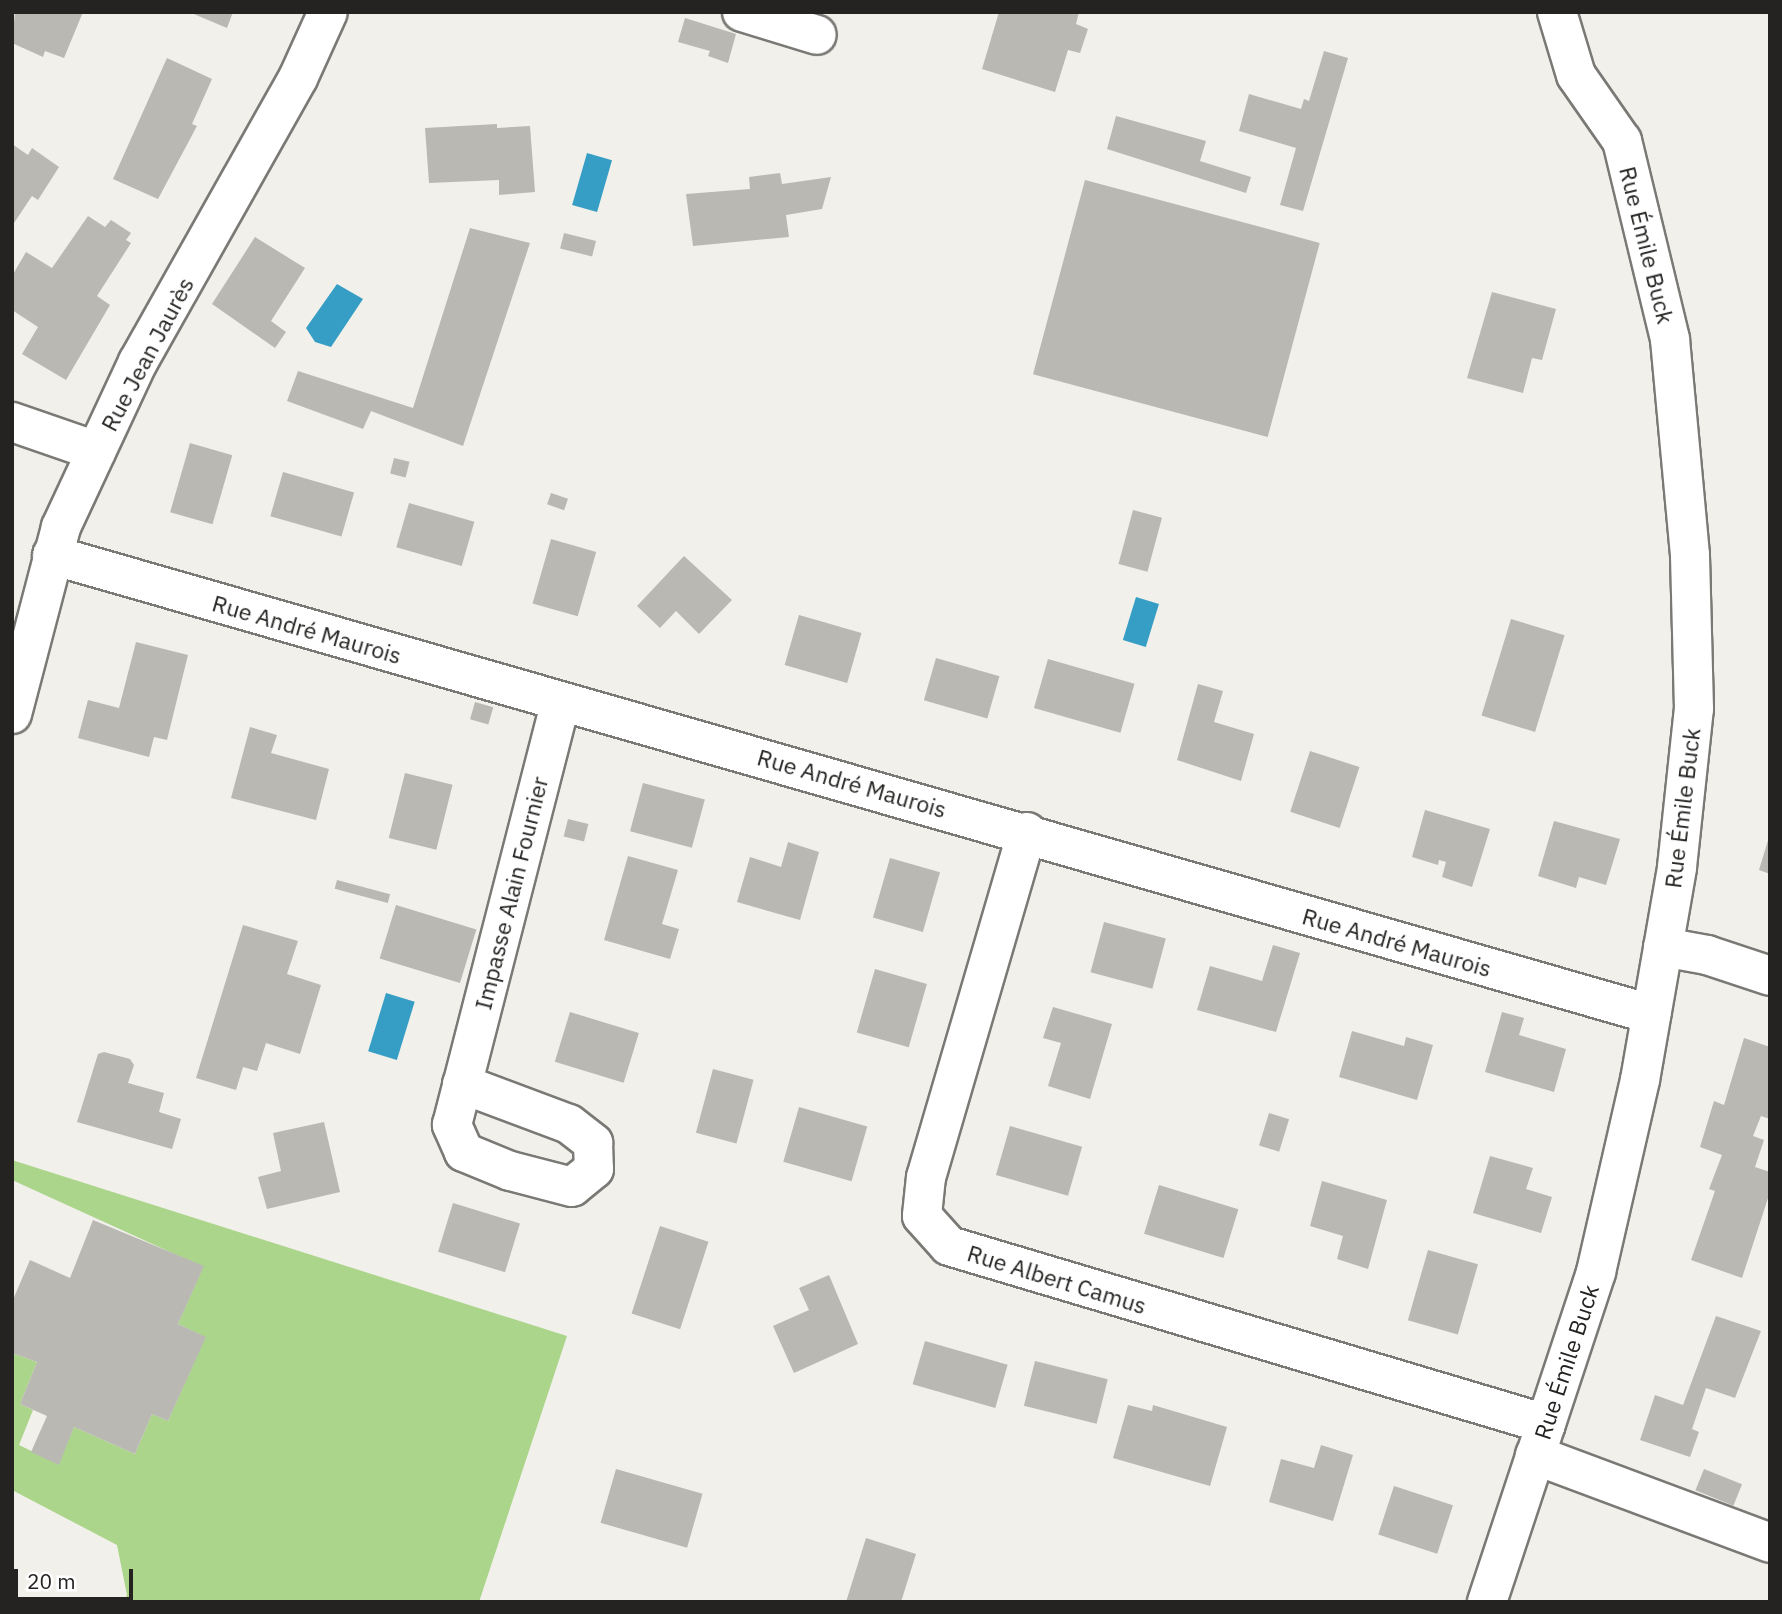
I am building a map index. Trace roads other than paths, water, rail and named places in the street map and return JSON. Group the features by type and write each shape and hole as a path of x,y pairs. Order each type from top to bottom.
{"street":[{"name":"Rue Jean Jaurès","path":"12,714 52,555 96,451 138,362 299,78 328,12"},
{"path":"742,12 817,36"},
{"name":"Rue Émile Buck","path":"1487,1602 1596,1272 1663,947 1694,709 1690,555 1670,339 1622,141 1576,75 1557,12"},
{"path":"12,422 96,451"},
{"name":"Rue André Maurois","path":"52,555 561,702 1027,832 1651,1014"},
{"name":"Impasse Alain Fournier","path":"462,1084 561,702"},
{"name":"Rue Albert Camus","path":"1027,832 926,1177 922,1216 949,1246 1540,1440 1770,1543"},
{"path":"1663,947 1707,955 1770,976"}],"water":[{"path":"587,153 612,160 597,212 572,205"},
{"path":"337,284 363,299 331,347 315,342 306,328"},
{"path":"1136,597 1159,604 1146,647 1123,640"},
{"path":"386,993 415,1002 397,1060 368,1051"}]}
